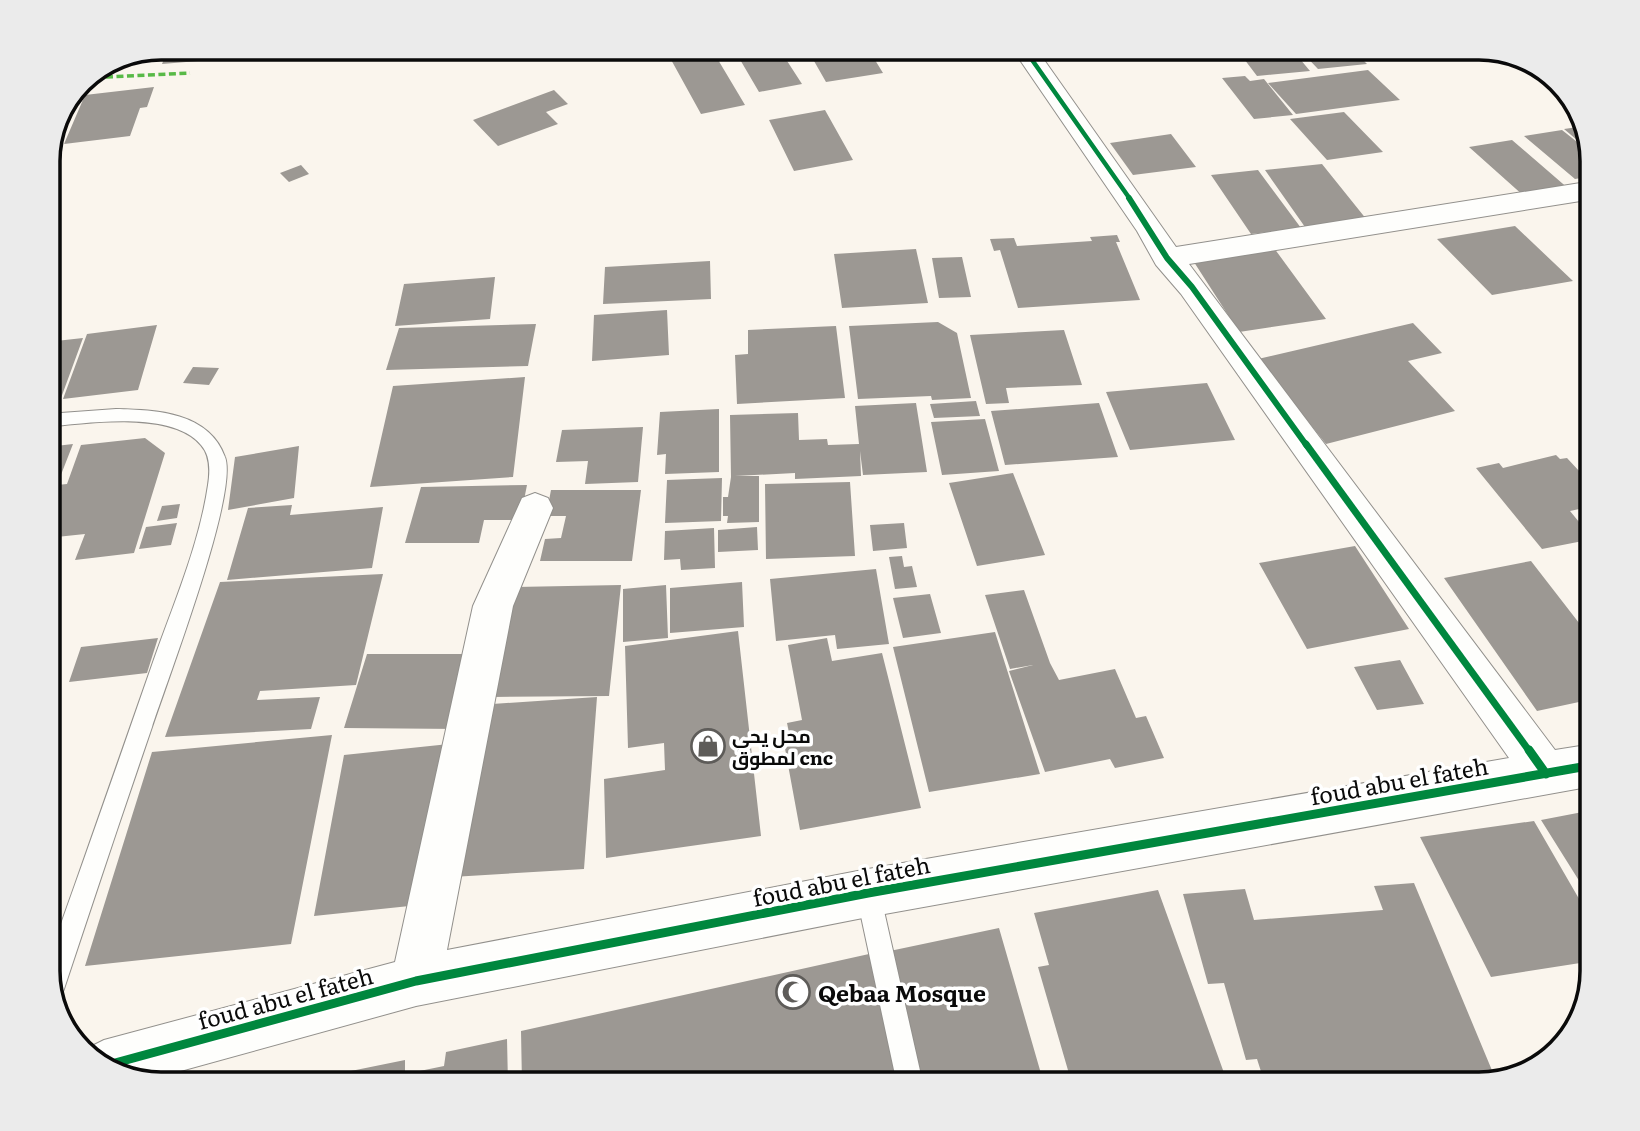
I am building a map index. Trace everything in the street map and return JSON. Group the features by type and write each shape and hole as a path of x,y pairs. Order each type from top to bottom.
{"street":[{"path":"1032,60 1151,229 1167,258 1192,287 1546,774"},
{"path":"1167,258 1580,192"},
{"path":"416,981 493,606 536,508"},
{"name":"foud abu el fateh","path":"119,1062 416,981 868,893 1580,767"}],"lane":[{"path":"60,419 105,414 138,414 195,430 211,442 218,461 215,497 197,563 60,963"},
{"path":"868,893 907,1072"}],"building":[{"path":"164,60 210,60 162,64"},
{"path":"671,60 718,60 745,105 701,114"},
{"path":"740,60 786,60 802,84 759,92"},
{"path":"813,60 875,60 883,73 826,82"},
{"path":"1245,60 1301,60 1310,71 1257,76"},
{"path":"1309,60 1363,60 1367,64 1318,69"},
{"path":"1368,70 1400,100 1296,114 1268,83"},
{"path":"1245,76 1250,81 1264,79 1293,115 1254,119 1222,78"},
{"path":"154,87 147,107 140,108 130,136 64,144 85,95"},
{"path":"554,90 568,104 546,112 558,124 498,146 473,120"},
{"path":"825,110 853,160 794,171 769,120"},
{"path":"1344,112 1383,152 1327,160 1290,119"},
{"path":"1575,127 1579,142 1564,129"},
{"path":"1562,130 1579,144 1580,178 1575,179 1524,136"},
{"path":"1171,134 1196,167 1133,175 1110,143"},
{"path":"1512,140 1570,190 1525,197 1469,147"},
{"path":"1322,164 1367,220 1305,227 1265,170"},
{"path":"301,165 309,174 289,182 280,173"},
{"path":"1258,170 1301,228 1251,234 1211,175"},
{"path":"1515,226 1573,281 1492,295 1437,239"},
{"path":"1117,235 1120,242 1116,242 1140,300 1018,308 1000,250 994,251 990,239 1014,238 1017,246 1092,241 1090,237"},
{"path":"1274,248 1326,319 1239,332 1192,259"},
{"path":"916,249 928,303 842,308 834,254"},
{"path":"962,257 971,297 939,298 932,258"},
{"path":"710,261 711,299 603,304 605,267"},
{"path":"495,277 490,319 395,326 404,284"},
{"path":"667,310 669,355 592,361 594,315"},
{"path":"938,322 957,333 971,398 932,400 931,396 858,399 849,326"},
{"path":"1413,323 1442,353 1408,361 1455,411 1326,444 1258,359"},
{"path":"536,324 528,366 386,370 399,328"},
{"path":"157,325 138,390 63,399 87,334"},
{"path":"836,326 845,398 737,404 735,355 748,354 748,330"},
{"path":"1064,330 1082,385 1006,388 1009,403 986,404 970,335"},
{"path":"83,338 60,398 60,341"},
{"path":"193,367 219,368 209,385 183,383"},
{"path":"525,377 513,477 370,487 393,386"},
{"path":"1207,383 1235,440 1130,450 1106,392"},
{"path":"976,401 980,416 934,418 930,404"},
{"path":"916,403 927,472 863,475 860,451 861,476 795,479 795,473 735,476 759,476 759,522 727,523 728,516 723,516 723,497 728,497 731,477 730,415 798,413 799,440 827,439 828,445 859,444 855,406"},
{"path":"1099,403 1118,457 1005,465 991,411"},
{"path":"719,409 719,472 665,474 666,454 657,455 660,412"},
{"path":"985,419 999,471 942,475 931,422"},
{"path":"643,427 638,482 585,484 588,461 556,462 562,430"},
{"path":"145,438 165,453 134,553 75,560 85,534 60,537 60,485 67,484 81,445"},
{"path":"73,444 60,477 60,446"},
{"path":"299,446 294,498 228,510 235,457"},
{"path":"1556,455 1560,459 1567,458 1580,472 1580,509 1570,511 1580,523 1580,542 1542,549 1476,468 1499,463 1503,468"},
{"path":"1013,473 1045,555 977,566 949,483"},
{"path":"722,478 721,521 665,523 667,480"},
{"path":"850,482 855,556 766,559 765,484"},
{"path":"527,485 520,520 484,520 479,543 405,543 421,487"},
{"path":"551,490 641,490 632,561 540,561 545,539 561,538 566,516 546,516"},
{"path":"180,504 177,518 157,521 162,506"},
{"path":"292,505 290,515 383,507 372,568 227,580 248,508"},
{"path":"177,523 171,545 139,549 146,527"},
{"path":"904,523 907,548 873,551 870,525"},
{"path":"757,527 758,550 718,552 718,530"},
{"path":"714,528 715,568 681,570 680,559 664,560 665,531"},
{"path":"1355,546 1409,629 1307,649 1259,563"},
{"path":"902,556 904,567 912,566 917,587 895,589 889,557"},
{"path":"1531,561 1580,624 1580,702 1537,711 1444,578"},
{"path":"876,569 889,644 837,649 835,635 776,641 770,579"},
{"path":"383,574 356,685 260,691 257,700 320,697 311,729 165,737 220,582"},
{"path":"742,582 744,627 670,633 670,588"},
{"path":"621,585 609,696 493,697 515,587"},
{"path":"666,585 668,638 623,642 623,589"},
{"path":"1024,590 1050,663 1059,680 1115,669 1136,718 1146,716 1164,758 1115,768 1110,759 1045,772 1009,671 1033,665 1010,669 985,595"},
{"path":"930,594 941,633 903,638 893,598"},
{"name":"محل يحي لمطوق cnc","path":"738,631 761,836 606,858 604,779 665,770 664,743 628,748 625,646"},
{"path":"995,632 1040,774 929,792 893,647"},
{"path":"158,638 147,673 69,682 81,647"},
{"path":"827,638 832,661 882,653 921,808 800,830 784,743 791,742 787,723 802,720 788,645"},
{"path":"367,654 477,654 459,729 344,728"},
{"path":"1400,660 1424,704 1377,710 1354,667"},
{"path":"597,697 584,869 452,877 478,705"},
{"path":"332,735 291,944 85,966 152,752"},
{"path":"449,744 419,905 314,916 344,755"},
{"path":"1580,812 1580,882 1541,820"},
{"path":"1534,821 1580,901 1580,963 1491,977 1420,837"},
{"path":"1414,883 1492,1071 1261,1072 1257,1059 1246,1060 1224,983 1208,984 1183,894 1245,889 1254,920 1383,910 1374,886"},
{"path":"1158,890 1224,1072 1069,1072 1038,967 1049,965 1034,913"},
{"path":"999,928 1041,1072 911,1072 885,952"},
{"name":"Qebaa Mosque","path":"878,952 905,1072 522,1072 521,1031"},
{"path":"507,1039 508,1072 415,1072 444,1066 446,1052"},
{"path":"405,1060 405,1072 346,1072"}],"marked path":[{"path":"105,77 190,73"}],"cycle path":[{"path":"1032,60 1151,229 1167,258 1192,287 1546,774"},
{"path":"119,1062 416,981 868,893 1580,767"}],"place":[{"name":"محل يحي لمطوق cnc","path":"708,746"},
{"name":"Qebaa Mosque","path":"793,992"}]}
